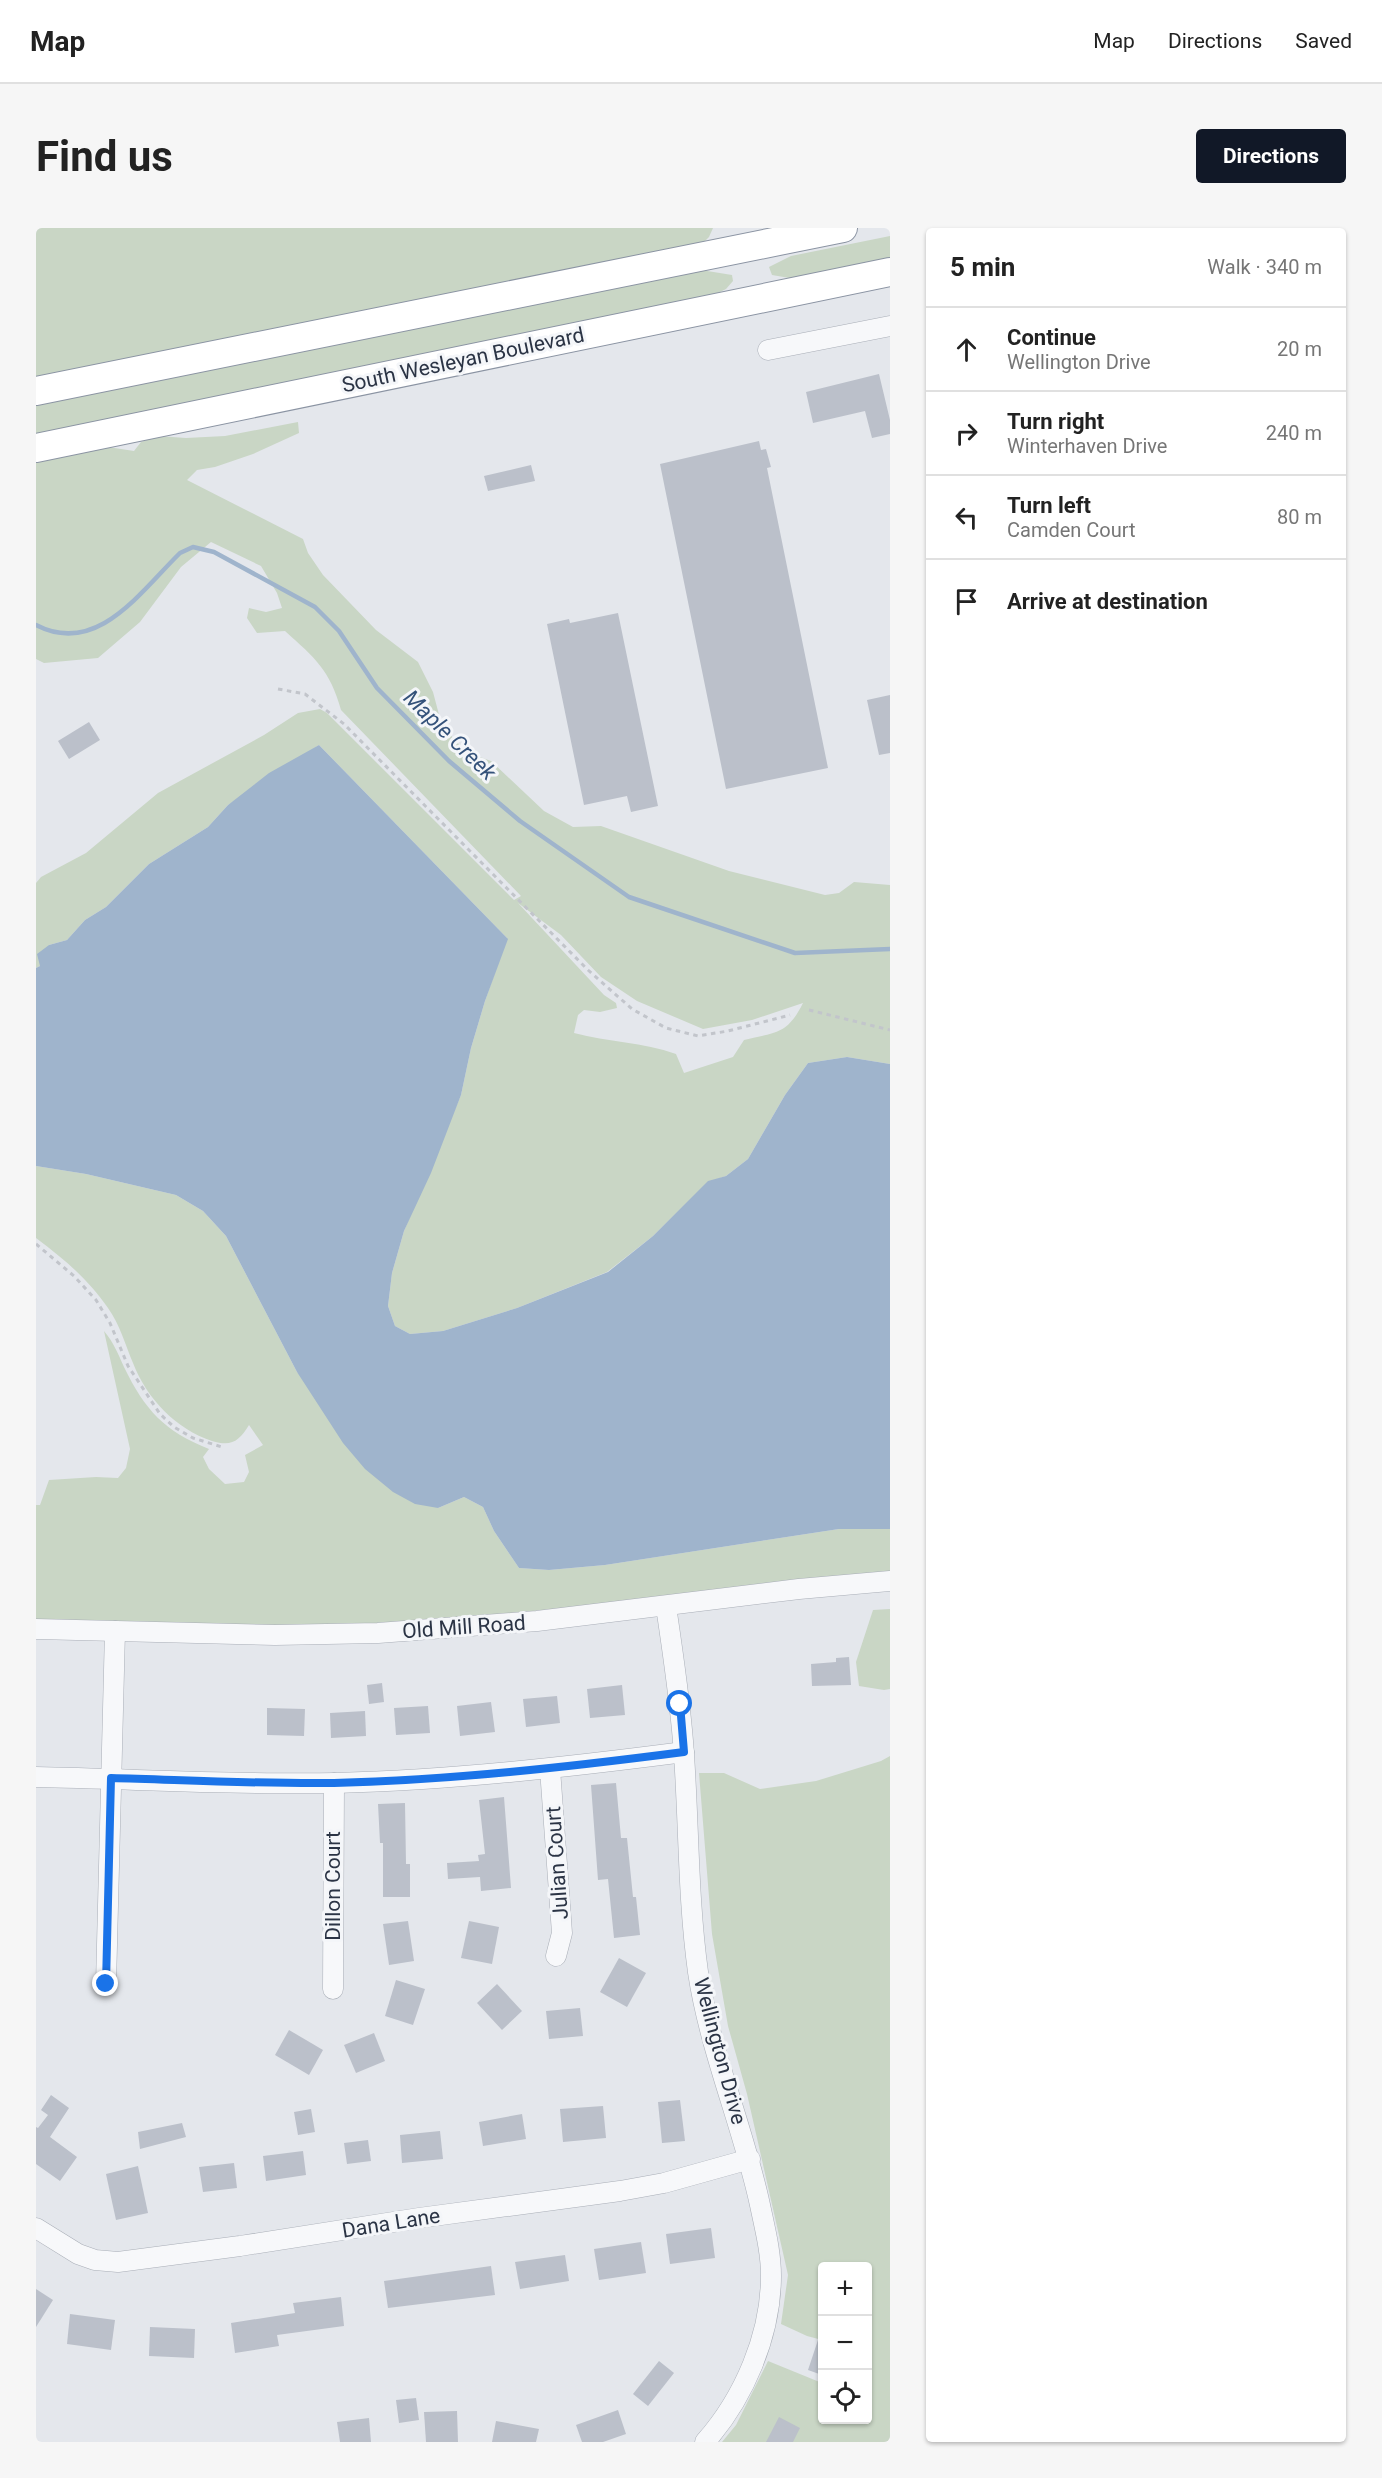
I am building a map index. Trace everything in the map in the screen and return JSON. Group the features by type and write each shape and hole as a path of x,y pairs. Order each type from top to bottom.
{"highway":[{"path":"36,391 843,228"},
{"name":"South Wesleyan Boulevard","path":"36,448 890,272"}],"street":[{"path":"768,350 890,327"},
{"name":"Old Mill Road","path":"36,1629 275,1635 378,1633 537,1621 799,1589 890,1581"},
{"name":"Wellington Drive","path":"666,1606 680,1704 699,1972 709,2027 750,2159 770,2248 771,2278 768,2311 759,2344 732,2406 705,2442"},
{"path":"106,1984 115,1631"},
{"path":"36,1777 334,1783 550,1769 684,1752"},
{"name":"Julian Court","path":"550,1769 562,1933 556,1956"},
{"name":"Dillon Court","path":"333,1989 334,1783"},
{"name":"Dana Lane","path":"36,2228 78,2254 95,2260 118,2262 240,2247 419,2218 620,2191 664,2183 750,2159"}],"path":[{"path":"278,689 305,694 344,723 588,970 632,1010 666,1028 698,1036 728,1031 790,1015"},
{"path":"809,1010 890,1030"},
{"path":"36,1244 74,1276 96,1300 110,1323 128,1366 160,1414 174,1427 193,1438 222,1447"}],"green space":[{"path":"36,228 713,228 709,237 702,244 36,379"},
{"path":"890,236 890,263 801,280 772,275 769,267 791,256"},
{"path":"695,269 732,275 733,281 726,289 704,300 36,438 36,402"},
{"path":"298,422 299,433 253,454 215,467 197,470 187,480 303,539 308,553 323,575 376,630 418,662 433,692 442,726 466,752 491,761 544,811 573,827 601,826 729,871 825,895 839,893 854,882 890,885 890,1064 847,1057 808,1063 785,1095 748,1159 726,1176 708,1182 653,1236 607,1272 517,1308 443,1331 410,1334 395,1326 388,1306 392,1273 404,1231 461,1095 471,1048 507,938 319,745 228,805 208,827 149,864 106,907 85,920 67,940 49,945 40,966 36,968 36,883 41,877 86,853 158,793 264,735 298,713 320,709 327,713 514,900 521,896 341,710 332,685 320,666 305,649 285,631 257,633 247,618 249,608 266,612 282,608 277,593 261,566 211,542 181,567 140,622 98,658 44,663 36,659 36,463 108,447 134,451 141,442 158,436 186,438 225,436","holes":["518,903 561,935 601,977 637,1001 703,1029 752,1020 803,1003 786,1027 773,1033 744,1040 733,1057 684,1073 676,1054 651,1047 574,1033 578,1015 584,1010 600,1012 617,1008 616,1003 604,995"]},
{"path":"36,1166 86,1174 176,1195 203,1211 226,1236 297,1372 438,1508 464,1497 483,1507 494,1531 519,1568 549,1570 605,1565 839,1529 890,1529 890,1573 788,1582 541,1610 345,1625 306,1627 36,1621 36,1505 40,1505 49,1480 118,1478 126,1468 130,1449 104,1331 148,1407 180,1435 209,1449 203,1457 209,1469 225,1484 244,1482 249,1472 245,1455 263,1445 249,1425 238,1439 230,1443 219,1443 199,1436 175,1421 146,1389 108,1308 75,1270 36,1238"},
{"path":"890,1609 890,1689 859,1686 856,1662 873,1610"},
{"path":"890,1756 890,2442 722,2442 736,2425 768,2361 818,2381 818,2424 872,2424 872,2262 818,2262 818,2339 781,2324 788,2275 747,2094 728,2026 712,1934 699,1773 724,1773 760,1789 816,1781 881,1761"}],"water":[{"path":"319,745 508,939 485,1001 471,1048 461,1095 431,1173 404,1231 392,1273 388,1306 395,1326 410,1334 443,1331 517,1308 608,1272 653,1236 708,1181 726,1176 748,1159 785,1095 808,1063 847,1057 890,1064 890,1529 839,1529 605,1565 549,1570 519,1568 494,1531 483,1507 464,1497 438,1508 415,1504 393,1492 365,1469 343,1443 297,1372 226,1236 203,1211 176,1195 86,1174 36,1166 36,968 40,966 37,954 49,945 67,940 85,920 106,907 149,864 208,827 228,805 269,773"}],"building":[{"path":"879,374 890,420 890,434 872,438 865,411 813,423 806,392"},
{"path":"759,441 761,450 766,449 771,467 767,468 828,768 726,789 660,464"},
{"path":"531,465 535,481 488,491 484,476"},
{"path":"618,613 658,806 631,812 627,796 584,805 547,624 569,619 570,623"},
{"path":"890,695 890,753 879,755 867,700"},
{"path":"89,722 100,740 69,759 58,741"},
{"path":"849,1657 851,1685 812,1686 811,1664 836,1662 836,1658"},
{"path":"382,1683 384,1702 369,1704 367,1685"},
{"path":"622,1685 625,1715 590,1718 587,1689"},
{"path":"557,1696 560,1723 526,1727 523,1699"},
{"path":"491,1702 495,1732 460,1736 457,1706"},
{"path":"428,1706 430,1733 396,1735 394,1708"},
{"path":"267,1708 305,1709 304,1736 267,1735"},
{"path":"365,1711 366,1736 331,1738 330,1713"},
{"path":"616,1783 621,1838 627,1838 633,1897 636,1897 640,1935 614,1938 608,1879 598,1880 591,1785"},
{"path":"504,1797 511,1888 481,1891 480,1877 448,1879 447,1863 479,1861 478,1855 485,1854 479,1800"},
{"path":"405,1803 406,1864 410,1864 410,1897 383,1897 383,1843 380,1843 378,1804"},
{"path":"408,1921 414,1961 389,1965 383,1924"},
{"path":"469,1921 499,1927 492,1964 461,1958"},
{"path":"619,1958 646,1973 627,2007 600,1992"},
{"path":"396,1980 425,1989 413,2025 385,2016"},
{"path":"497,1984 522,2011 502,2030 477,2003"},
{"path":"580,2008 583,2036 549,2039 546,2011"},
{"path":"289,2030 323,2050 309,2075 275,2055"},
{"path":"374,2033 385,2061 356,2073 344,2045"},
{"path":"51,2095 69,2108 50,2137 77,2157 60,2181 36,2164 36,2127 38,2128 48,2115 41,2110"},
{"path":"680,2100 685,2141 662,2143 658,2102"},
{"path":"603,2106 606,2138 563,2142 560,2109"},
{"path":"311,2109 315,2132 298,2135 294,2112"},
{"path":"522,2114 526,2139 483,2146 479,2122"},
{"path":"182,2123 186,2137 140,2149 138,2132"},
{"path":"440,2131 443,2159 402,2163 400,2135"},
{"path":"368,2140 371,2161 347,2164 344,2143"},
{"path":"303,2151 306,2175 266,2181 263,2156"},
{"path":"234,2163 237,2188 203,2192 199,2167"},
{"path":"138,2166 148,2213 116,2220 106,2174"},
{"path":"711,2228 715,2258 670,2264 666,2234"},
{"path":"641,2242 646,2273 599,2280 594,2249"},
{"path":"565,2255 569,2281 520,2289 515,2262"},
{"path":"491,2266 495,2295 388,2308 384,2281"},
{"path":"36,2289 53,2300 36,2327"},
{"path":"341,2297 344,2326 277,2335 279,2346 235,2353 231,2323 295,2313 293,2303"},
{"path":"70,2314 115,2320 111,2350 67,2344"},
{"path":"150,2327 195,2329 194,2358 149,2356"},
{"path":"818,2340 818,2374 808,2370"},
{"path":"659,2361 674,2373 648,2406 633,2394"},
{"path":"416,2398 419,2420 399,2423 396,2400"},
{"path":"618,2410 626,2434 603,2442 582,2442 576,2425"},
{"path":"457,2411 458,2442 426,2442 424,2412"},
{"path":"779,2417 800,2428 793,2442 766,2442"},
{"path":"369,2418 371,2442 340,2442 337,2422"},
{"path":"496,2421 539,2429 536,2442 492,2442"}],"waterway":[{"name":"Maple Creek","path":"36,625 58,633 79,633 98,626 133,601 180,553 193,547 214,552 315,607 339,631 377,688 449,761 520,821 629,897 795,953 890,949"}],"route":[{"path":"106,1984 111,1778 334,1783 550,1769 684,1752 680,1704"}]}
